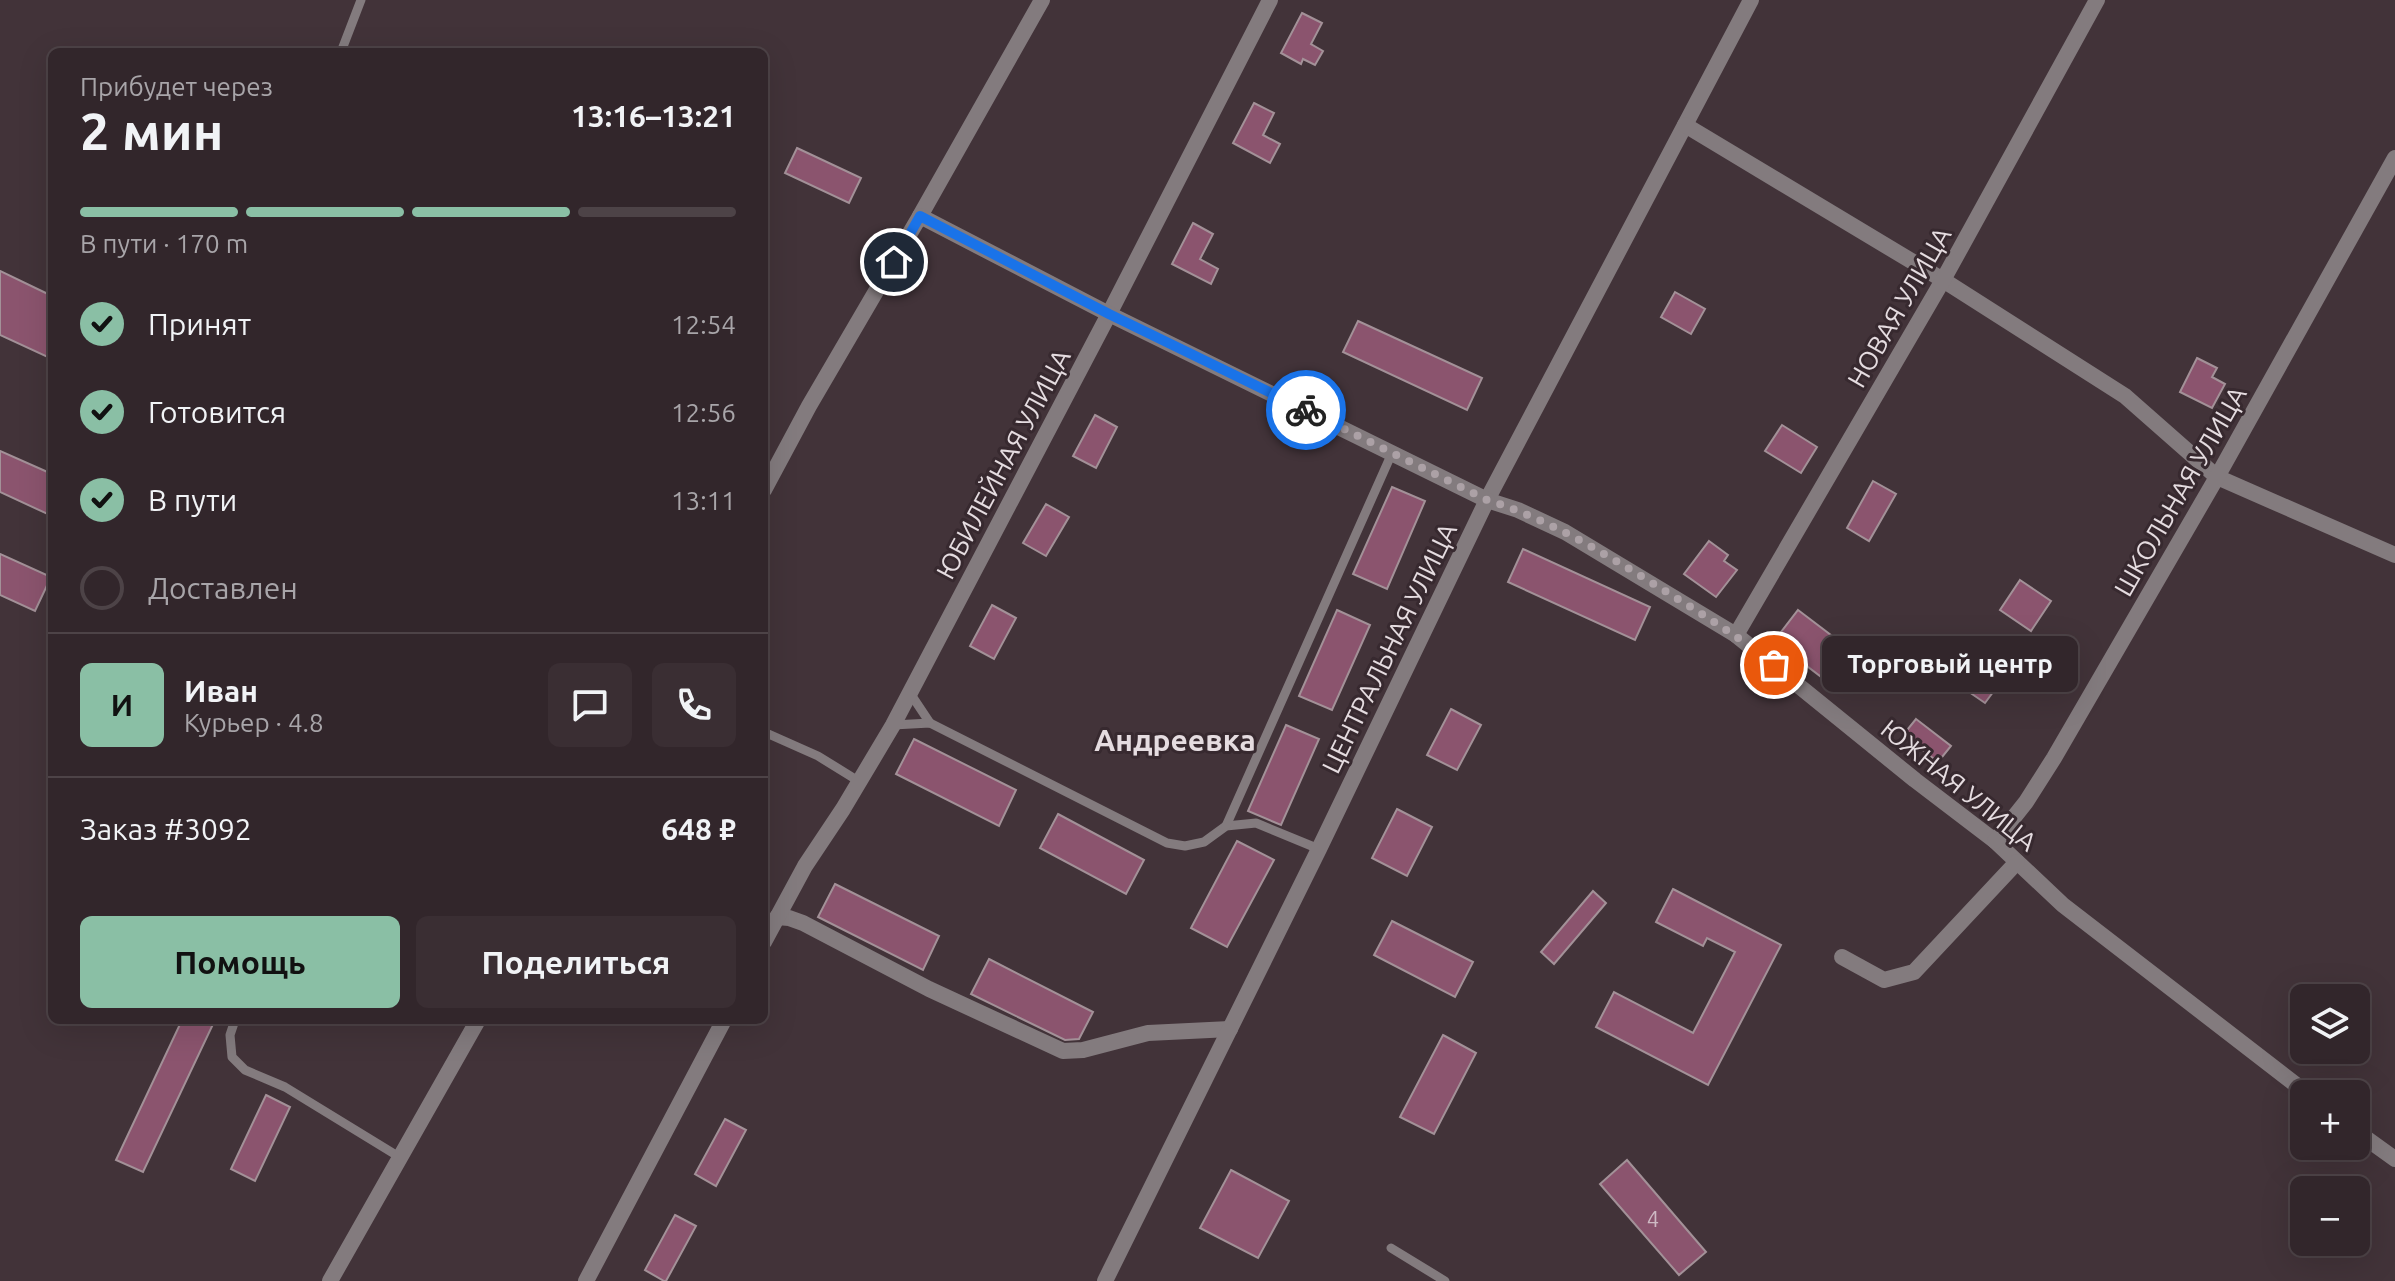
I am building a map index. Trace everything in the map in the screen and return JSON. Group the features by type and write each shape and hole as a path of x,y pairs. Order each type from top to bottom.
{"street":[{"path":"768,483 1042,0"},
{"name":"ЮБИЛЕЙНАЯ УЛИЦА","path":"768,934 805,866 893,725 1270,0"},
{"name":"ЦЕНТРАЛЬНАЯ УЛИЦА","path":"1105,1281 1319,849 1487,500 1751,0"},
{"name":"НОВАЯ УЛИЦА","path":"1736,635 1943,280 2097,0"},
{"path":"1685,125 1943,280 2125,396 2217,477 2395,555"},
{"name":"ШКОЛЬНАЯ УЛИЦА","path":"1995,841 2026,802 2054,758 2217,477 2395,158"},
{"name":"ЮЖНАЯ УЛИЦА","path":"920,216 1109,314 1487,500 1518,510 1565,532 1736,635 1995,841 2063,905 2290,1080"},
{"path":"1842,957 1884,980 1914,972 2017,862"},
{"path":"777,917 803,923 929,989 1063,1051 1083,1050 1148,1033 1230,1029"},
{"path":"330,1281 476,1024"},
{"path":"586,1281 722,1024"},
{"path":"2370,1141 2395,1159"}],"lane":[{"path":"343,48 361,0"},
{"path":"910,693 930,723 1167,843 1185,846 1204,842 1226,826 1392,453"},
{"path":"893,725 930,723"},
{"path":"768,734 818,756 860,782"},
{"path":"1226,826 1256,823 1319,849"},
{"path":"234,1024 230,1035 232,1057 245,1070 285,1087 401,1158"},
{"path":"1391,1248 1445,1281"}],"building":[{"path":"1302,13 1322,23 1311,44 1323,51 1315,65 1303,59 1301,64 1281,53"},
{"path":"1254,103 1274,113 1263,135 1280,144 1270,163 1233,143"},
{"path":"797,148 861,178 849,203 785,173"},
{"path":"1193,223 1213,234 1200,259 1218,269 1211,284 1172,264"},
{"path":"0,271 48,294 48,357 0,335"},
{"path":"1675,292 1705,309 1691,334 1661,317"},
{"path":"1358,321 1482,378 1467,410 1343,352"},
{"path":"2197,358 2217,368 2212,377 2225,384 2212,408 2180,392"},
{"path":"1095,415 1117,427 1096,468 1073,456"},
{"path":"1782,425 1817,447 1801,473 1765,451"},
{"path":"0,451 48,472 48,514 0,492"},
{"path":"1873,481 1896,494 1869,541 1847,528"},
{"path":"1392,487 1425,501 1387,589 1353,574"},
{"path":"1046,504 1069,517 1046,556 1023,543"},
{"path":"1709,541 1728,555 1724,561 1737,570 1716,597 1684,574"},
{"path":"1523,549 1650,607 1635,640 1508,582"},
{"path":"0,554 48,576 48,583 35,611 0,595"},
{"path":"2020,580 2051,601 2031,631 2000,610"},
{"path":"992,605 1016,618 994,659 970,646"},
{"path":"1337,610 1370,625 1332,710 1299,696"},
{"path":"1798,610 1844,645 1820,676 1774,641"},
{"path":"1976,655 2005,676 1985,703 1956,683"},
{"path":"1451,709 1481,725 1457,770 1427,755"},
{"path":"1916,719 1951,746 1938,762 1903,735"},
{"path":"1286,725 1319,739 1281,825 1248,811"},
{"path":"914,739 1016,790 999,826 896,774"},
{"path":"1397,809 1432,827 1407,876 1372,858"},
{"path":"1058,814 1144,860 1126,894 1040,848"},
{"path":"1237,841 1274,860 1227,947 1191,928"},
{"path":"835,884 939,936 923,970 818,917"},
{"path":"1673,889 1781,945 1708,1085 1596,1027 1614,992 1693,1033 1735,952 1707,938 1703,946 1656,922"},
{"path":"1593,891 1606,903 1554,964 1541,952"},
{"path":"1392,921 1473,962 1455,997 1374,955"},
{"path":"989,959 1093,1012 1079,1039 1065,1040 971,994"},
{"path":"180,1024 213,1024 143,1172 116,1160"},
{"path":"1443,1035 1476,1053 1434,1134 1400,1117"},
{"path":"266,1095 290,1107 255,1181 231,1169"},
{"path":"725,1119 746,1130 716,1186 695,1174"},
{"path":"1627,1160 1706,1252 1679,1275 1600,1184"},
{"path":"1231,1170 1289,1201 1258,1258 1200,1228"},
{"path":"675,1215 696,1226 664,1281 645,1270"}],"way so far":[{"path":"1306,410 1487,500 1518,510 1565,532 1736,635 1774,665"}],"place":[{"name":"Торговый центр","path":"1774,665"}],"district":[{"name":"Андреевка","path":"1175,740"}],"route":[{"path":"894,262 920,216 1109,314 1306,410"}]}
